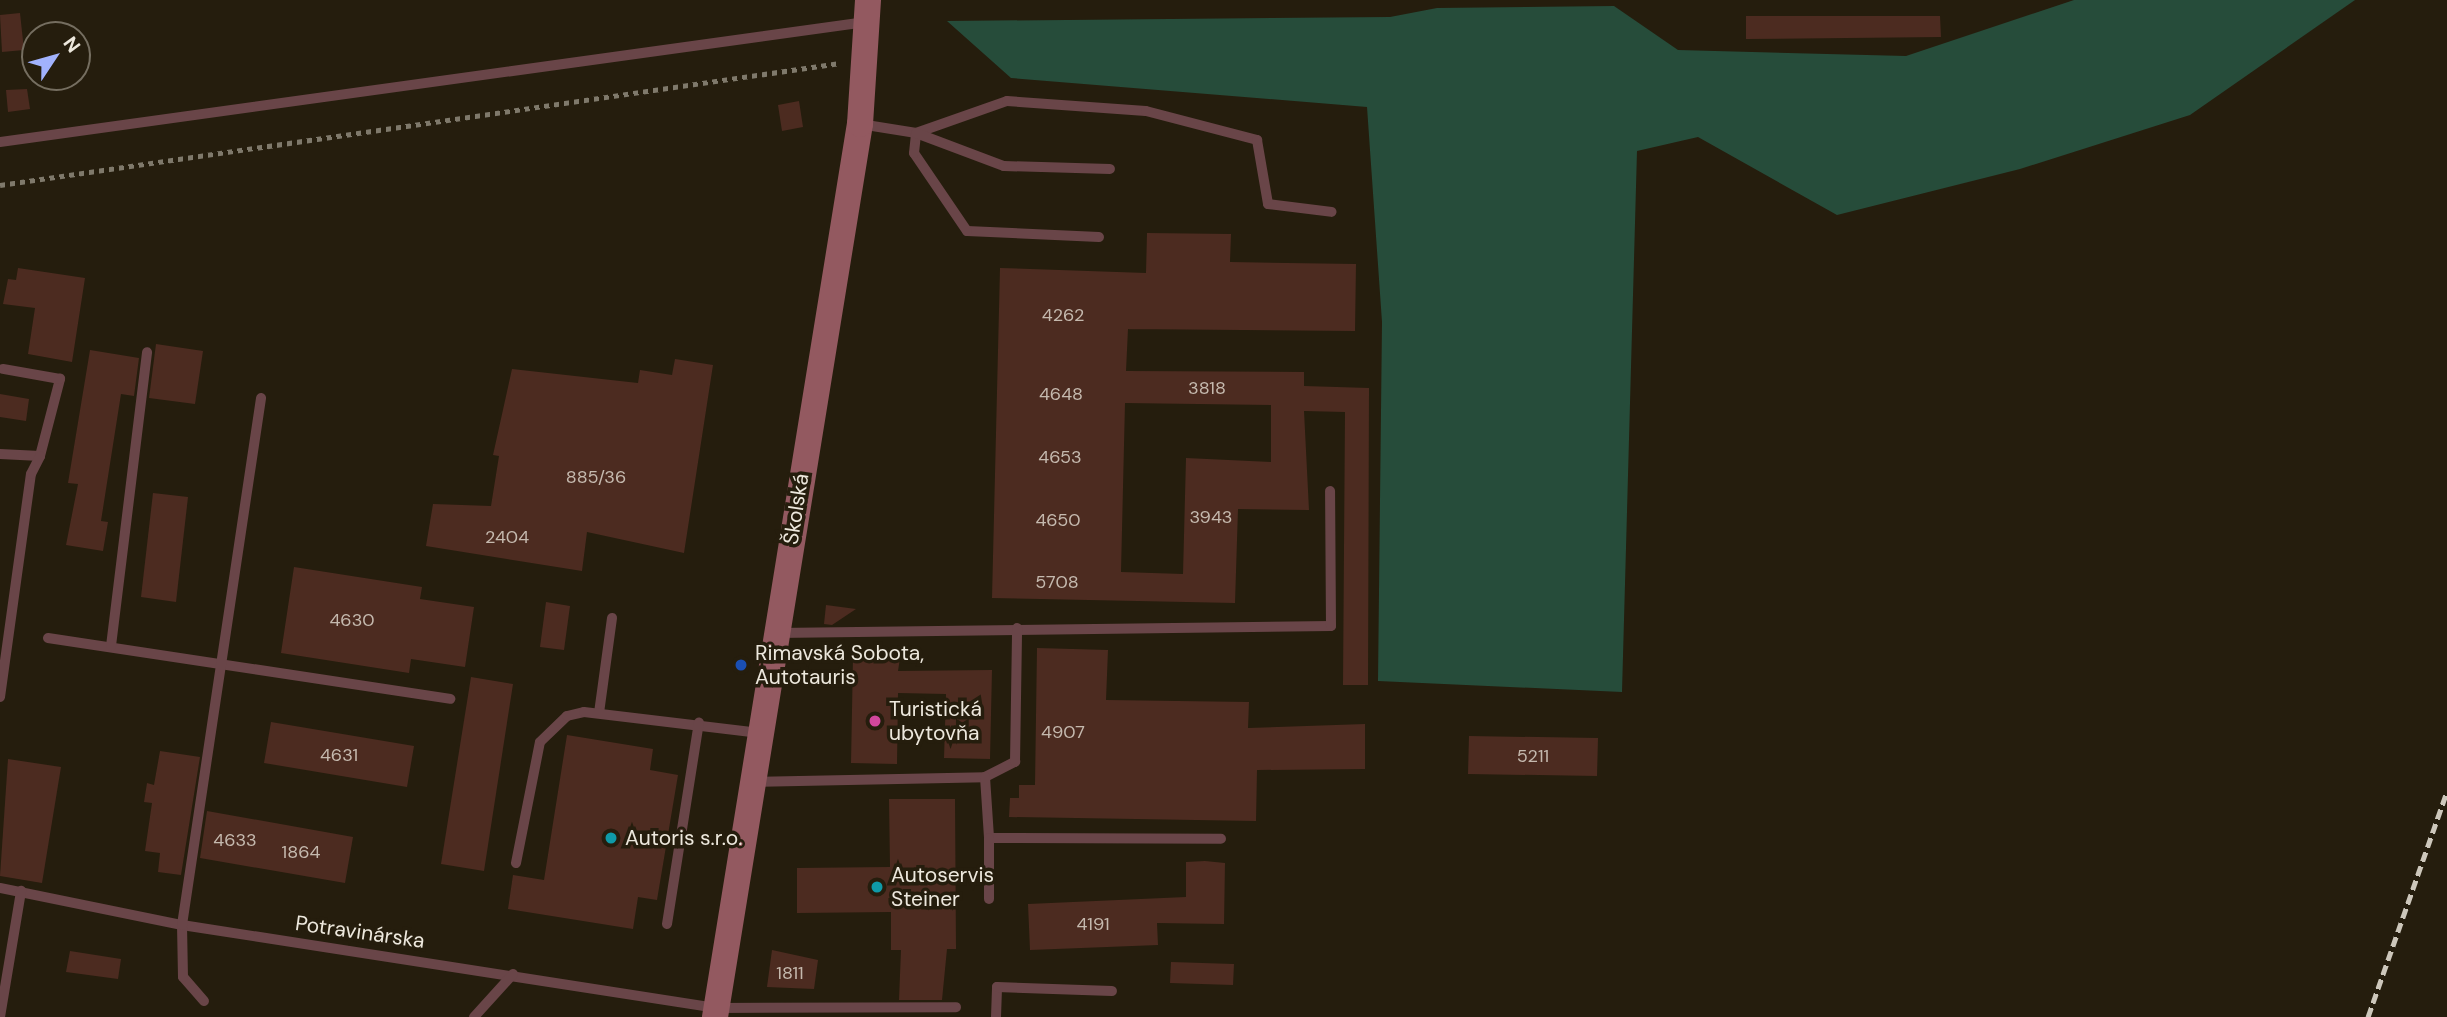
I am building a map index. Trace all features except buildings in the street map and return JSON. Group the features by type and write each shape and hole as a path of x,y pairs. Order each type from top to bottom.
{"main road":[{"name":"Školská","path":"716,1012 775,633 860,124 867,11"}],"lane":[{"path":"0,142 867,11"},
{"path":"916,134 1007,100 1146,111 1257,140 1268,204 1332,212"},
{"path":"860,124 916,134 1004,166 1110,169"},
{"path":"916,134 914,153 967,231 1099,237"},
{"path":"111,646 147,352"},
{"path":"0,697 30,474 40,456 60,379 4,369"},
{"path":"204,1001 183,976 182,925 224,662 261,398"},
{"path":"0,454 40,456"},
{"path":"775,633 1331,626 1330,491"},
{"path":"599,713 612,618"},
{"path":"753,782 985,778 1015,762 1017,628"},
{"path":"48,638 224,662 450,699"},
{"path":"516,863 540,742 567,716 599,713 699,723 760,733"},
{"path":"667,924 699,723"},
{"path":"985,778 989,899"},
{"path":"989,838 1221,839"},
{"name":"Potravinárska","path":"0,888 182,925 513,974 716,1012 956,1007"},
{"path":"0,1017 21,891"},
{"path":"474,1017 513,974"},
{"path":"996,1017 997,987 1112,990"}],"path":[{"path":"0,185 587,96 865,62"}],"green space":[{"path":"2074,0 2355,0 2190,115 2020,169 1837,215 1698,137 1637,151 1622,692 1378,681 1382,322 1367,107 1011,78 947,21 1390,17 1437,8 1614,6 1678,50 1906,56"}],"railway":[{"path":"2368,1017 2447,792"}],"place":[{"name":"Rimavská Sobota, Autotauris","path":"741,665"},
{"name":"Turistická ubytovňa","path":"875,721"},
{"name":"Autoris s.r.o.","path":"611,838"},
{"name":"Autoservis Steiner","path":"877,887"}]}
